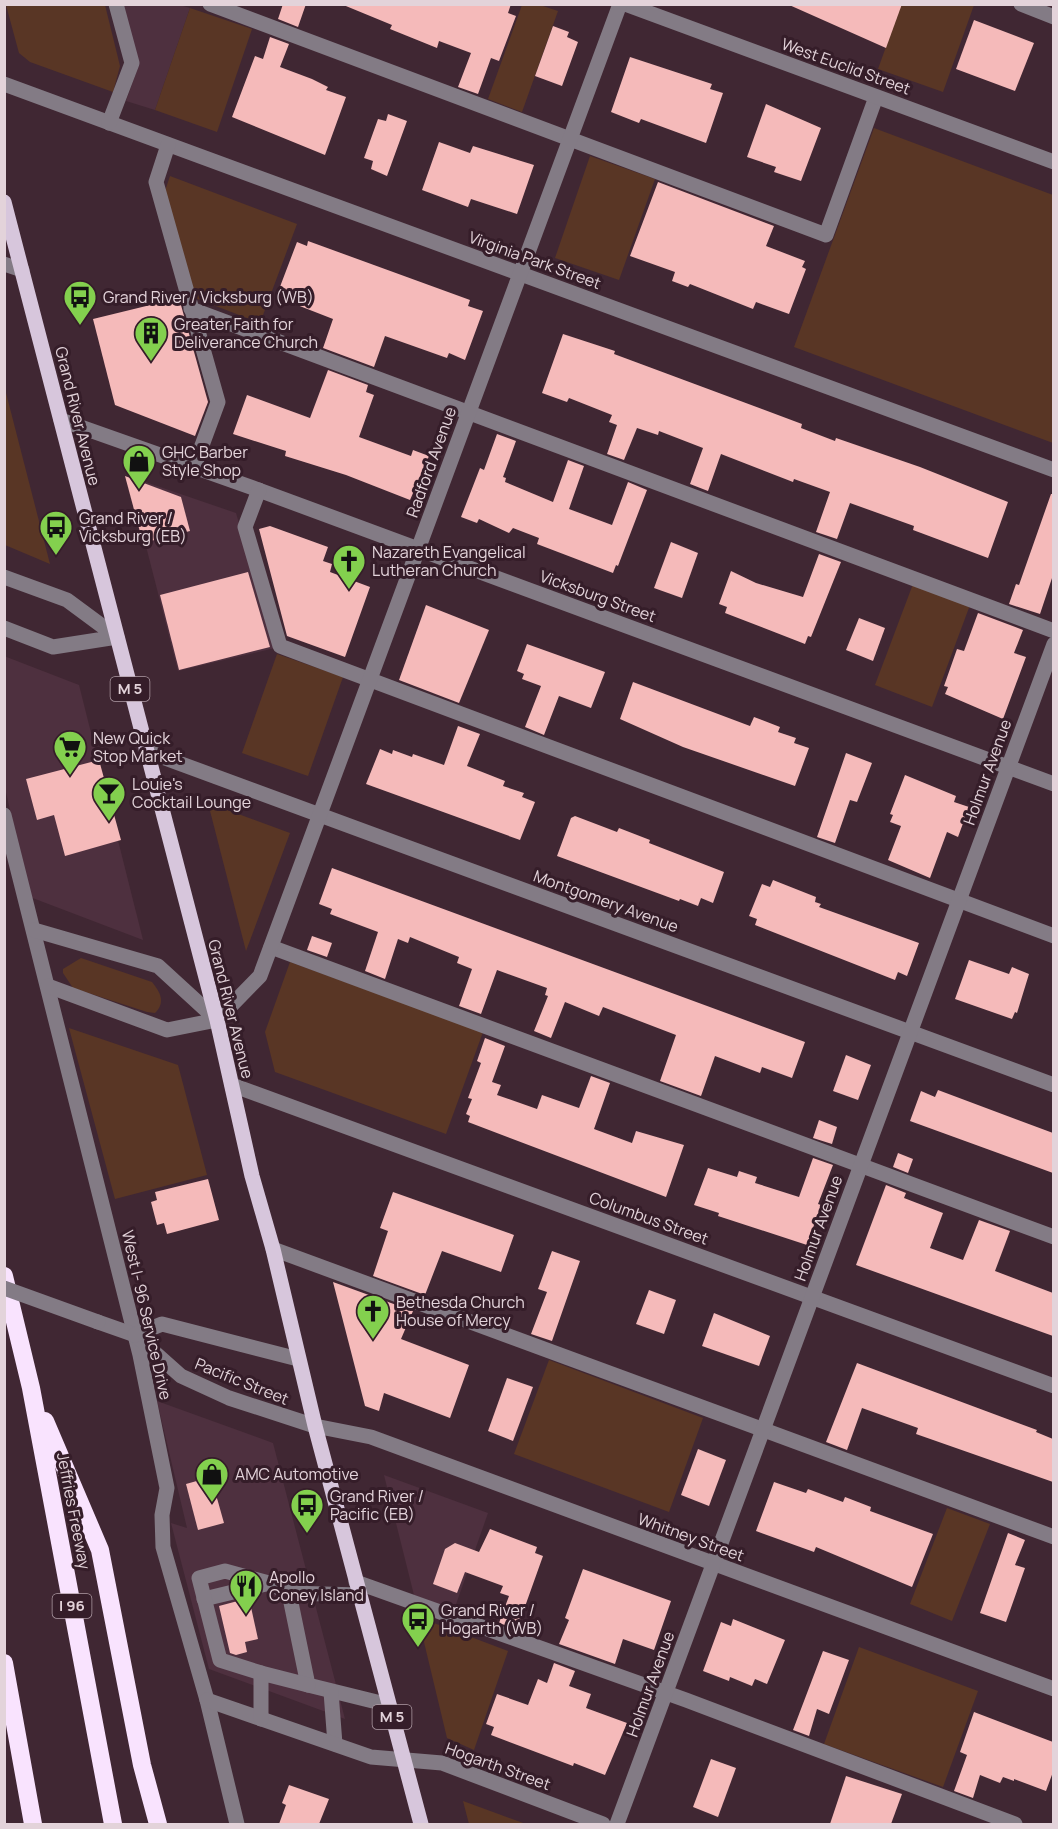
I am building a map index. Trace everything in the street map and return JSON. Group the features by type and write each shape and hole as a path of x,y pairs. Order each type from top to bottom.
{"highway":[{"name":"Jeffries Freeway","path":"4,1276 31,1388 113,1824"},
{"path":"31,1388 100,1550 142,1765 158,1824"},
{"path":"4,1663 33,1824"}],"main road":[{"name":"Grand River Avenue","path":"4,202 217,1020 252,1176 273,1249 315,1426 421,1824"}],"street":[{"path":"109,123 132,63 116,4"},
{"path":"210,4 826,235 876,97"},
{"name":"Radford Avenue","path":"217,1020 260,976 620,4"},
{"name":"West Euclid Street","path":"625,4 1053,162"},
{"path":"1021,4 1053,17"},
{"name":"Virginia Park Street","path":"4,84 1053,470"},
{"path":"168,145 156,182 218,402 194,467"},
{"path":"4,264 22,270"},
{"path":"191,309 1053,631"},
{"name":"Vicksburg Street","path":"61,420 259,490 1053,784"},
{"path":"259,490 245,527 280,646 1053,936"},
{"path":"4,577 67,600 117,637"},
{"path":"4,628 53,647 117,637"},
{"name":"Holmur Avenue","path":"617,1824 1053,644"},
{"name":"Montgomery Avenue","path":"146,751 1053,1085"},
{"name":"West I- 96 Service Drive","path":"4,815 135,1335 167,1488 162,1515 163,1547 207,1700 237,1824"},
{"path":"34,930 158,966 217,1020"},
{"path":"271,947 1053,1237"},
{"path":"48,987 167,1030 217,1020"},
{"name":"Columbus Street","path":"232,1085 1053,1386"},
{"path":"273,1249 1053,1537"},
{"name":"Pacific Street","path":"4,1288 135,1335 181,1376 275,1415 315,1426"},
{"name":"Pacific Street","path":"135,1335 162,1324 298,1359"},
{"name":"Whitney Street","path":"315,1426 371,1437 1053,1689"},
{"path":"173,1582 225,1571 269,1583 289,1593 358,1589 665,1694 1014,1824"},
{"path":"199,1578 220,1660 331,1692 389,1705"},
{"path":"204,1599 269,1583"},
{"path":"289,1593 308,1685"},
{"path":"261,1673 261,1719"},
{"path":"331,1692 335,1744"},
{"name":"Hogarth Street","path":"207,1700 371,1757 442,1763 603,1824"}],"shaded area":[{"path":"6,5 105,5 120,66 113,92 30,62 19,53"},
{"path":"123,5 180,5 190,8 155,110 126,101 139,65"},
{"path":"522,5 540,5 558,11 522,112 488,99"},
{"path":"901,5 974,5 943,92 878,69"},
{"path":"190,8 252,29 217,132 155,110"},
{"path":"874,128 1053,195 1053,443 794,347"},
{"path":"590,156 655,179 619,280 555,258"},
{"path":"170,176 297,224 260,323 195,298 165,191"},
{"path":"5,389 50,564 5,545"},
{"path":"128,476 236,513 275,648 178,671"},
{"path":"913,584 970,605 932,707 875,685"},
{"path":"277,654 343,677 308,776 242,753"},
{"path":"4,656 79,685 143,940 30,897 5,788"},
{"path":"208,803 290,833 246,951"},
{"path":"81,958 152,982 161,997 158,1009 155,1013 147,1012 73,988 63,973 63,969"},
{"path":"290,962 483,1032 446,1134 275,1072 265,1032"},
{"path":"69,1028 178,1065 207,1175 115,1199"},
{"path":"549,1360 703,1418 669,1512 514,1454"},
{"path":"157,1401 273,1443 345,1719 209,1669 171,1523 187,1528"},
{"path":"384,1475 488,1513 454,1610 414,1595"},
{"path":"947,1508 990,1524 952,1621 910,1604"},
{"path":"418,1617 508,1651 474,1750 447,1738"},
{"path":"859,1647 978,1691 943,1787 824,1744"},
{"path":"463,1801 526,1824 469,1824"}],"building":[{"path":"283,4 306,4 298,27 278,19"},
{"path":"341,4 511,4 508,13 516,16 499,61 491,58 478,94 458,87 471,53 439,41 437,48 390,29 392,25"},
{"path":"787,4 902,4 886,48"},
{"path":"974,20 1034,43 1015,91 956,69"},
{"path":"553,26 569,32 567,37 578,42 562,86 535,76"},
{"path":"270,37 289,44 280,67 312,79 328,87 326,90 346,97 325,155 232,117 255,56 263,59"},
{"path":"630,57 712,84 710,89 723,93 706,143 641,119 639,123 611,112"},
{"path":"766,104 821,128 801,181 774,172 776,167 747,157"},
{"path":"388,114 407,121 387,176 371,169 373,161 364,158 378,119 386,121"},
{"path":"439,142 470,153 473,146 534,165 517,214 471,199 468,207 422,190"},
{"path":"658,182 774,226 766,246 805,261 802,267 806,269 789,314 756,302 753,309 690,284 688,287 672,281 675,272 630,256"},
{"path":"308,241 470,300 468,306 483,311 465,360 449,353 447,358 385,336 374,367 323,348 333,319 292,303 294,298 278,292 297,242 307,246"},
{"name":"Greater Faith for Deliverance Church","path":"179,298 208,402 195,436 115,405 93,319"},
{"path":"563,334 615,351 614,354 802,424 801,428 835,441 836,438 920,467 1008,502 988,558 913,530 914,526 850,503 837,539 816,532 830,492 794,479 793,482 721,454 708,491 690,484 703,448 659,431 658,435 637,428 624,460 607,454 617,425 609,422 612,415 569,398 567,402 542,393"},
{"path":"328,370 368,385 366,392 374,395 359,437 411,456 413,450 429,456 410,500 346,475 285,456 286,451 233,434 247,395 310,418"},
{"path":"497,434 516,441 503,477 506,478 505,482 553,502 568,460 584,466 569,509 612,525 628,482 647,490 618,566 616,565 613,573 537,544 539,538 513,528 509,533 479,519 477,523 461,517 480,468 484,470"},
{"path":"125,476 181,497 190,531 143,543"},
{"path":"1051,494 1053,494 1053,575 1040,614 1009,604 1016,584 1019,585"},
{"name":"Nazareth Evangelical Lutheran Church","path":"270,526 328,547 323,561 332,564 330,572 370,587 345,657 287,636 259,529"},
{"path":"671,542 698,553 682,598 654,588"},
{"path":"819,554 841,562 811,637 808,636 805,644 725,613 727,607 719,604 731,571 756,583 803,597"},
{"path":"248,572 270,647 179,670 160,595"},
{"path":"426,605 489,630 459,703 399,680"},
{"path":"978,613 1023,630 1014,653 1026,657 1003,719 945,694 948,687 944,686 957,649 964,651"},
{"path":"859,618 885,628 873,661 846,650"},
{"path":"527,644 605,672 591,708 559,696 544,735 525,727 541,686 522,679 524,674 517,671"},
{"path":"633,682 750,726 754,717 780,727 778,732 796,738 794,743 809,748 795,786 683,747 620,719"},
{"path":"458,726 480,734 467,766 505,781 503,786 524,793 522,797 535,802 520,840 366,784 380,749 392,754 393,750 412,757 413,754 444,765"},
{"path":"846,753 872,763 857,802 850,800 835,843 817,837"},
{"path":"99,760 121,840 65,856 54,815 37,820 26,779"},
{"path":"905,775 956,796 954,802 969,807 958,837 947,832 930,878 888,860 901,826 890,822 893,815 890,814"},
{"path":"575,816 617,832 619,828 650,840 649,843 724,872 713,903 701,898 698,906 680,899 679,901 557,856 571,818"},
{"path":"332,868 805,1042 792,1078 762,1067 760,1073 715,1056 701,1096 660,1081 676,1035 603,1007 599,1016 565,1002 551,1038 534,1031 548,996 545,995 547,988 497,970 481,1014 459,1006 472,969 457,963 459,957 410,937 408,943 398,939 385,979 365,971 378,932 330,914 332,909 319,904"},
{"path":"773,880 816,897 815,902 821,904 819,907 919,943 907,976 898,972 895,980 755,925 757,919 749,916 762,884 770,887"},
{"path":"312,936 332,943 327,957 307,950"},
{"path":"969,960 1009,974 1012,967 1029,974 1017,1013 1015,1012 1012,1019 955,999"},
{"path":"485,1038 505,1046 492,1082 501,1085 497,1095 537,1109 542,1095 579,1108 591,1076 610,1083 594,1129 632,1143 636,1131 684,1145 666,1197 468,1122 470,1116 466,1114 472,1099 468,1098 481,1063 477,1061"},
{"path":"846,1055 871,1065 858,1100 833,1091"},
{"path":"938,1090 1053,1133 1053,1173 910,1121 921,1091 935,1097"},
{"path":"819,1120 837,1127 832,1144 813,1138"},
{"path":"898,1153 913,1159 908,1173 893,1167"},
{"path":"813,1158 833,1165 818,1204 821,1205 807,1245 718,1216 719,1213 694,1205 708,1168 737,1177 739,1171 757,1177 755,1183 799,1197"},
{"path":"208,1179 219,1220 167,1234 164,1223 157,1225 151,1202 157,1200 155,1192"},
{"path":"886,1185 906,1193 904,1198 943,1213 930,1248 963,1260 979,1220 1010,1231 995,1271 1053,1293 1053,1336 856,1265"},
{"path":"393,1192 514,1235 501,1272 442,1251 425,1295 373,1276 388,1231 380,1228"},
{"path":"552,1251 580,1261 552,1341 531,1334 547,1292 538,1289"},
{"path":"333,1282 413,1311 401,1339 469,1365 450,1418 384,1393 379,1411 365,1406"},
{"path":"649,1290 676,1300 664,1334 636,1324"},
{"path":"714,1313 770,1336 759,1366 702,1346"},
{"path":"857,1363 1037,1430 1036,1432 1053,1439 1053,1482 916,1434 918,1428 862,1408 847,1450 826,1442"},
{"path":"507,1378 533,1387 513,1441 488,1431"},
{"path":"698,1449 726,1460 709,1506 681,1495"},
{"path":"211,1477 224,1523 198,1530 186,1484"},
{"path":"774,1482 806,1493 808,1489 843,1502 845,1497 871,1507 870,1511 933,1534 912,1587 816,1547 814,1552 756,1531"},
{"path":"490,1529 537,1547 535,1553 543,1556 517,1629 499,1623 509,1596 500,1593 503,1586 465,1572 457,1593 433,1584 445,1549 455,1543 479,1552"},
{"path":"1008,1533 1025,1540 1015,1565 1025,1568 1006,1622 980,1613"},
{"path":"583,1569 671,1601 654,1650 623,1639 615,1664 559,1644 569,1620 565,1618"},
{"path":"249,1598 258,1639 245,1642 247,1652 236,1655 230,1653 219,1606"},
{"path":"733,1619 785,1640 767,1684 755,1679 752,1686 730,1677 729,1681 703,1671 721,1622 731,1626"},
{"path":"823,1651 849,1660 829,1714 817,1709 809,1736 793,1730"},
{"path":"554,1663 575,1671 569,1686 591,1694 586,1708 627,1723 605,1775 574,1763 573,1766 491,1735 494,1727 486,1724 497,1694 528,1705 538,1679 547,1683"},
{"path":"974,1712 1053,1742 1053,1772 1046,1791 1014,1779 1014,1781 1003,1777 1000,1783 980,1775 973,1798 954,1791 967,1755 960,1752"},
{"path":"711,1759 736,1768 718,1817 693,1807"},
{"path":"846,1776 902,1794 891,1824 830,1824"},
{"path":"289,1785 329,1799 319,1824 279,1824 286,1805 282,1803"}],"place":[{"name":"Grand River / Vicksburg (WB)","path":"80,326"},
{"name":"Greater Faith for Deliverance Church","path":"151,362"},
{"name":"GHC Barber Style Shop","path":"139,490"},
{"name":"Grand River / Vicksburg (EB)","path":"56,556"},
{"name":"Nazareth Evangelical Lutheran Church","path":"349,590"},
{"name":"New Quick Stop Market","path":"70,776"},
{"name":"Louie's Cocktail Lounge","path":"109,822"},
{"name":"Bethesda Church House of Mercy","path":"373,1340"},
{"name":"AMC Automotive","path":"212,1503"},
{"name":"Grand River / Pacific (EB)","path":"307,1534"},
{"name":"Apollo Coney Island","path":"246,1615"},
{"name":"Grand River / Hogarth (WB)","path":"418,1648"}]}
